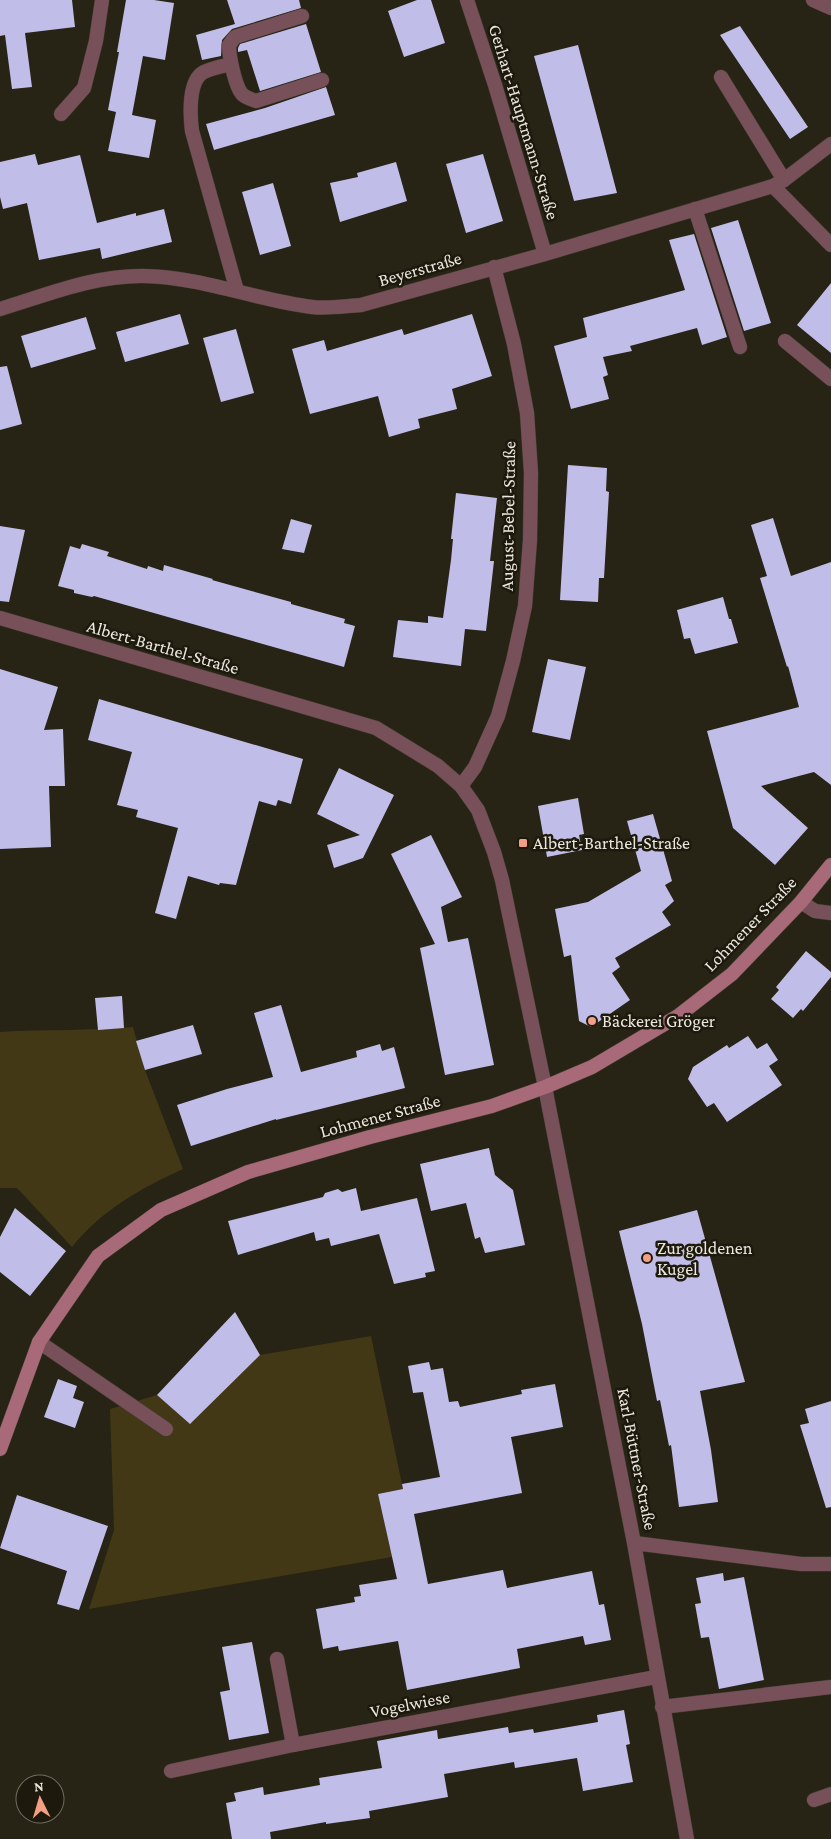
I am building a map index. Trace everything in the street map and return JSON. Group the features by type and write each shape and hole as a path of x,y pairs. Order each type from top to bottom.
{"main road":[{"name":"Lohmener Straße","path":"0,1449 39,1342 98,1256 161,1210 248,1172 370,1137 492,1106 544,1088 592,1067 678,1016 732,974 801,902 831,865"}],"street":[{"path":"61,114 84,88 96,41 102,0"},
{"name":"Gerhart-Hauptmann-Straße","path":"467,0 498,94 545,254"},
{"path":"813,0 831,8"},
{"path":"302,16 235,37 229,45 231,64 241,93 247,98 256,100 322,80"},
{"path":"231,64 203,72 192,92 190,115 192,131 237,291"},
{"path":"720,77 779,183 828,238"},
{"name":"Beyerstraße","path":"0,309 81,284 109,278 144,276 187,280 312,307 362,305 545,254 779,183 831,144"},
{"path":"696,209 740,347"},
{"name":"August-Bebel-Straße","path":"461,786 475,767 498,716 525,606 530,540 531,473 527,413 514,344 494,268"},
{"path":"785,341 831,379"},
{"name":"Albert-Barthel-Straße","path":"0,618 376,728 438,766 461,786 478,810 494,852 504,887 544,1088"},
{"path":"801,902 815,911 831,913"},
{"name":"Karl-Büttner-Straße","path":"544,1088 634,1543 656,1676 687,1839"},
{"path":"39,1342 166,1429"},
{"path":"634,1543 801,1564 831,1564"},
{"path":"277,1659 293,1745"},
{"name":"Vogelwiese","path":"172,1771 293,1745 656,1676"},
{"path":"662,1707 831,1687"},
{"path":"814,1800 831,1794"}],"shaded area":[{"path":"133,1027 145,1070 183,1169 123,1201 96,1222 72,1247 17,1188 0,1188 0,1032"},
{"path":"371,1336 403,1489 378,1494 392,1557 89,1609 114,1530 110,1409 157,1395 190,1423 260,1355"}],"building":[{"path":"0,0 72,0 75,27 25,33 32,87 12,89 5,35 0,36"},
{"path":"126,0 154,0 174,3 165,60 143,56 132,115 156,120 149,158 108,151 116,112 108,110"},
{"path":"227,0 299,0 301,8 232,29 222,40 221,56 202,60 196,35 235,24"},
{"path":"417,0 431,0 445,43 404,57 388,11"},
{"path":"306,24 321,72 260,91 247,50 238,52 240,44"},
{"path":"740,26 808,127 790,139 720,35"},
{"path":"578,45 617,193 574,201 534,56"},
{"path":"326,87 335,115 214,150 206,124 265,108"},
{"path":"35,154 38,165 80,155 97,223 136,213 136,216 164,209 172,242 102,259 100,248 39,260 27,203 3,209 0,197 0,162"},
{"path":"483,154 503,221 466,233 446,164"},
{"path":"396,162 407,201 340,222 330,183 358,177 357,173"},
{"path":"273,183 291,246 260,255 242,192"},
{"path":"738,220 771,323 744,331 711,228"},
{"path":"694,234 727,337 702,345 697,328 630,346 632,351 603,357 608,375 603,377 609,399 571,409 554,346 587,337 583,318 685,290 669,240"},
{"path":"831,283 831,353 797,325"},
{"path":"180,314 189,344 125,362 116,332"},
{"path":"472,314 492,376 452,389 457,409 418,419 420,428 389,437 378,396 310,414 292,349 324,340 327,351 402,329 404,335"},
{"path":"86,317 96,349 31,368 21,336"},
{"path":"236,329 254,393 221,402 203,338"},
{"path":"7,366 22,424 0,430 0,367"},
{"path":"568,465 607,468 606,491 609,492 604,578 599,578 598,602 560,600"},
{"path":"456,493 497,498 490,561 494,561 486,631 465,629 461,666 393,657 398,620 428,623 428,616 443,618 451,560 453,539 451,539"},
{"path":"773,518 791,576 831,562 831,785 814,772 761,786 808,828 775,865 733,828 707,731 799,707 760,578 767,576 751,525"},
{"path":"291,519 312,525 304,553 282,549"},
{"path":"0,526 25,530 9,602 0,601"},
{"path":"82,544 109,552 107,556 147,569 148,566 163,571 164,565 345,619 344,623 355,626 344,667 94,596 74,593 74,590 58,586 70,546 80,549"},
{"path":"723,597 738,643 695,654 690,638 684,639 677,610"},
{"path":"548,659 586,667 570,740 532,732"},
{"path":"0,669 58,687 44,730 63,729 65,786 49,786 51,847 0,849"},
{"path":"99,699 303,759 291,804 278,800 276,806 259,801 236,885 220,883 219,885 188,876 176,919 155,913 178,828 136,817 138,810 117,805 132,752 88,740"},
{"path":"339,768 394,795 363,858 334,868 327,845 360,835 317,814"},
{"path":"578,798 584,834 579,835 582,850 547,857 538,806"},
{"path":"653,814 672,881 665,885 674,901 662,912 671,925 615,958 620,967 612,973 630,1000 591,1027 579,1021 571,955 564,957 555,909 588,902 641,871 627,821"},
{"path":"431,835 462,897 441,907 448,942 468,938 494,1065 445,1075 420,948 435,944 391,854"},
{"path":"806,951 831,972 831,977 803,1011 801,1009 793,1018 771,999 779,990 776,987"},
{"path":"122,996 124,1028 98,1030 95,998"},
{"path":"281,1005 301,1072 357,1057 356,1051 380,1044 382,1051 394,1047 405,1088 276,1119 191,1146 177,1105 273,1077 254,1013"},
{"path":"193,1025 202,1054 145,1070 136,1041"},
{"path":"748,1036 757,1049 767,1043 778,1060 769,1066 782,1085 727,1122 714,1103 707,1107 688,1079 693,1067 727,1045 729,1048"},
{"path":"489,1148 495,1175 513,1190 525,1245 485,1253 480,1237 475,1239 466,1203 431,1211 420,1164"},
{"path":"356,1188 361,1211 417,1198 435,1271 425,1273 426,1277 394,1284 379,1234 331,1246 329,1238 316,1241 314,1232 238,1255 228,1221 323,1197 325,1193 338,1189 342,1192"},
{"path":"15,1208 66,1251 30,1296 0,1272 0,1237"},
{"path":"697,1210 745,1382 700,1391 718,1502 679,1507 671,1445 669,1446 660,1400 657,1401 642,1324 619,1231"},
{"path":"235,1312 260,1355 190,1424 157,1395"},
{"path":"429,1362 431,1370 443,1368 449,1402 458,1401 460,1407 522,1394 521,1390 555,1384 563,1427 511,1437 522,1493 414,1514 428,1584 503,1570 507,1588 592,1571 599,1605 604,1604 611,1640 585,1645 583,1636 517,1649 520,1668 407,1690 398,1641 339,1651 338,1646 323,1649 316,1609 355,1602 354,1597 361,1596 359,1585 397,1579 378,1494 403,1489 402,1484 440,1477 423,1392 413,1393 408,1366"},
{"path":"58,1379 77,1386 73,1398 84,1402 75,1428 44,1417"},
{"path":"831,1401 831,1507 826,1508 800,1425 809,1423 805,1409"},
{"path":"17,1495 108,1526 79,1610 57,1604 67,1571 0,1548"},
{"path":"723,1573 724,1581 744,1577 764,1680 719,1689 709,1637 701,1638 695,1604 701,1603 696,1578"},
{"path":"252,1642 269,1733 229,1740 220,1692 230,1690 222,1647"},
{"path":"624,1710 630,1744 626,1745 633,1782 583,1791 577,1758 515,1768 514,1762 444,1774 448,1797 369,1811 370,1818 326,1824 326,1822 270,1832 271,1839 232,1839 226,1803 236,1801 234,1793 263,1787 264,1795 320,1785 319,1778 382,1768 377,1741 437,1730 438,1739 508,1727 509,1733 533,1729 534,1733 598,1722 597,1715"}],"place":[{"name":"Albert-Barthel-Straße","path":"523,843"},
{"name":"Bäckerei Gröger","path":"592,1021"},
{"name":"Zur goldenen Kugel","path":"647,1258"}]}
